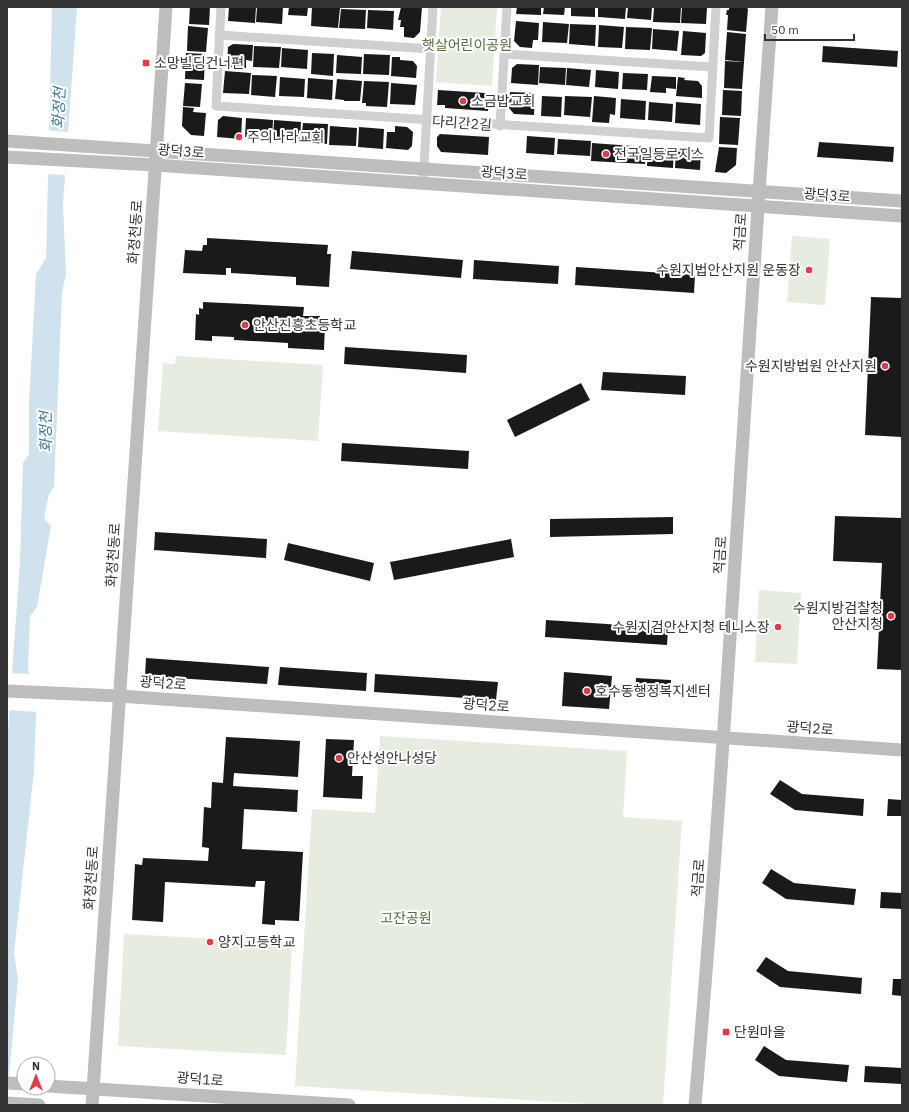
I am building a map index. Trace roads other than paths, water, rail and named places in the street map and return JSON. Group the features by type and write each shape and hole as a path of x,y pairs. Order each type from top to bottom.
{"street":[{"name":"화정천동로","path":"92,1105 166,7"},
{"name":"다리간2길","path":"221,7 216,106 500,126 709,138 716,7"},
{"path":"423,184 433,7"},
{"path":"500,126 507,7"},
{"name":"적금로","path":"695,1105 712,906 724,738 757,206 772,7"},
{"path":"219,35 431,49"},
{"path":"504,54 712,66"},
{"name":"광덕3로","path":"12,141 902,201"},
{"name":"광덕3로","path":"11,158 155,165 902,216"},
{"name":"광덕2로","path":"7,691 119,696 902,750"},
{"name":"광덕1로","path":"56,1086 93,1087 349,1105"},
{"path":"7,1103 40,1105"}],"water":[{"name":"화정천","path":"52,7 77,7 63,204 66,274 62,292 54,487 49,494 44,518 51,526 37,607 30,616 28,668 36,712 34,771 14,953 18,979 7,1096 7,745 20,562 23,463 29,454 29,403 36,274 46,258"}],"place":[{"name":"소망빌딩건너편","path":"146,63"},
{"name":"소금밥교회","path":"463,101"},
{"name":"주의나라교회","path":"239,137"},
{"name":"전국일등로지스","path":"606,154"},
{"name":"수원지법안산지원 운동장","path":"809,270"},
{"name":"안산진흥초등학교","path":"245,325"},
{"name":"수원지방법원 안산지원","path":"885,366"},
{"name":"수원지방검찰청 안산지청","path":"891,616"},
{"name":"수원지검안산지청 테니스장","path":"778,627"},
{"name":"호수동행정복지센터","path":"587,691"},
{"name":"안산성안나성당","path":"339,758"},
{"name":"양지고등학교","path":"210,942"},
{"name":"단원마을","path":"726,1032"}],"park label":[{"name":"햇살어린이공원","path":"467,45"},
{"name":"고잔공원","path":"406,918"}]}
